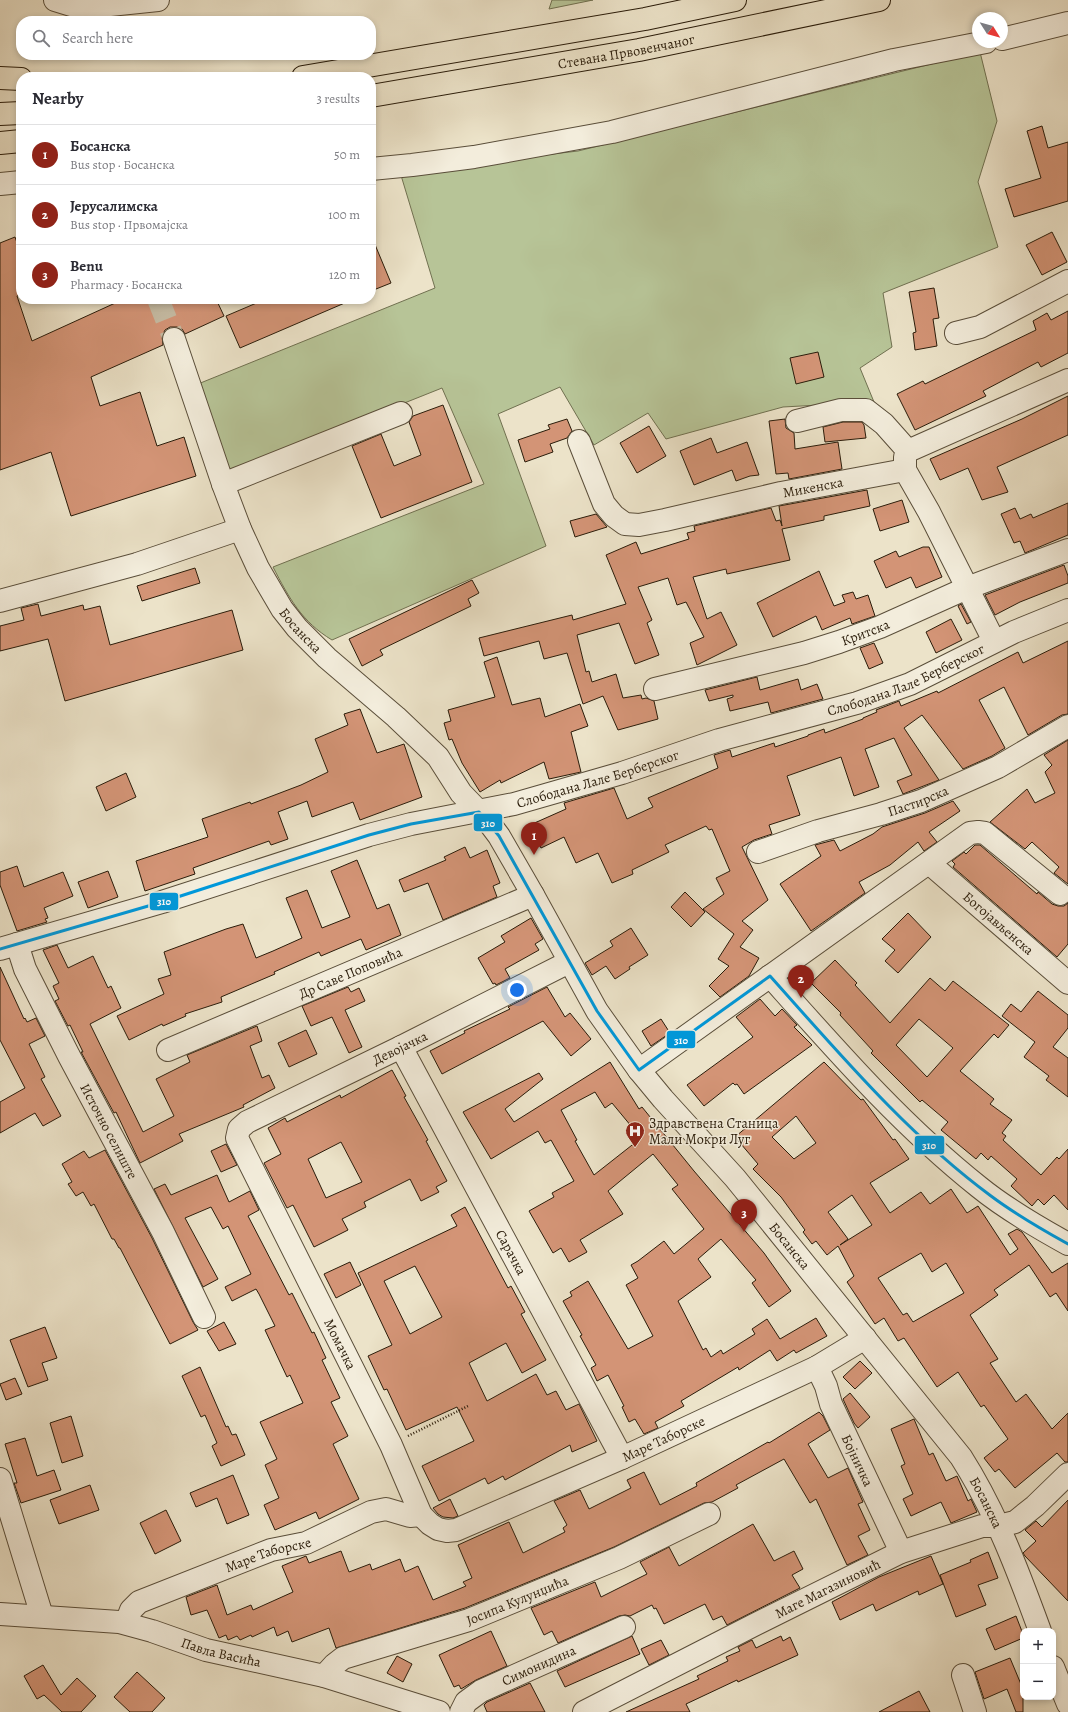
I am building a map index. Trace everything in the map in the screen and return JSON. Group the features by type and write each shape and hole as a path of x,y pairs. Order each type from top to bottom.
{"highway":[{"name":"Стевана Првовенчаног","path":"332,72 645,19 735,0"},
{"name":"Стевана Првовенчаног","path":"376,95 639,50 879,0"},
{"path":"0,78 16,79"},
{"path":"0,114 16,113"},
{"path":"0,143 16,141"}],"street":[{"path":"55,0 81,8 158,0"},
{"path":"1008,38 1068,23"},
{"path":"376,169 474,157 612,132 894,60 972,45"},
{"path":"0,184 16,182"},
{"path":"956,332 980,327 1068,281"},
{"name":"Босанска","path":"174,339 223,484 240,529 269,588 282,609 297,628 333,663 429,748 446,768 461,793 499,836 597,1011 639,1070 662,1099 735,1178 961,1457 986,1498 999,1526 1039,1628"},
{"name":"Микенска","path":"579,441 604,504 614,516 625,524 639,525 781,493 906,460 1068,380"},
{"path":"797,421 841,410 866,410 884,424 906,460 929,512 994,641"},
{"path":"223,484 401,413"},
{"path":"0,601 137,564 240,529"},
{"name":"Критска","path":"655,689 804,653 839,642 880,627 967,588 1068,550"},
{"name":"Слободана Лале Берберског","path":"8,947 162,902 369,835 411,824 514,804 622,773 719,740 857,703 910,684 994,641 1068,610"},
{"name":"Пастирска","path":"758,852 818,831 881,814 921,801 998,767 1068,726"},
{"path":"639,1070 970,833 985,833 1060,894"},
{"name":"Богојављенска","path":"929,863 1068,983"},
{"name":"Др Саве Поповића","path":"168,1050 533,895"},
{"name":"Источно селиште","path":"8,947 25,969 163,1232 204,1317"},
{"name":"Девојачка","path":"237,1138 239,1129 247,1122 401,1047 569,962"},
{"path":"770,976 832,1046 900,1117 951,1164 979,1188 1011,1210 1068,1244"},
{"name":"Сарачка","path":"401,1047 622,1458"},
{"name":"Момачка","path":"237,1138 391,1445 421,1515 430,1524 438,1529 447,1531 456,1530"},
{"name":"Маре Таборске","path":"456,1530 622,1458 818,1367 865,1338"},
{"name":"Бојничка","path":"818,1367 833,1408 902,1552"},
{"name":"Маге Магазиновић","path":"584,1712 754,1625 902,1552 982,1526 999,1526 1015,1522 1068,1474"},
{"path":"0,1479 42,1616"},
{"name":"Маре Таборске","path":"126,1623 131,1610 139,1602 270,1550 306,1543 371,1512 386,1509 410,1516 421,1515"},
{"name":"Јосипа Кулунџића","path":"324,1676 334,1664 343,1658 469,1620 619,1558 709,1514"},
{"name":"Павла Васића","path":"0,1614 104,1620 126,1623 206,1650 324,1676 439,1712"},
{"name":"Симонидина","path":"461,1712 466,1702 481,1691 624,1627"},
{"path":"1058,1666 1068,1704"},
{"path":"963,1675 975,1712"}],"path":[{"path":"391,1445 468,1406"}],"green space":[{"path":"552,0 593,0 549,9"},
{"path":"980,52 997,121 978,182 998,247 883,293 892,347 860,368 874,402 783,407 666,439 648,413 594,445 560,387 498,414 546,546 332,640 304,617 291,599 273,567 484,484 442,388 229,473 198,384 435,288 400,172 578,151"}],"building":[{"path":"1042,126 1048,148 1068,142 1068,201 1014,217 1005,189 1041,178 1027,131"},
{"path":"1052,232 1067,262 1042,275 1026,245"},
{"path":"15,237 16,240 16,304 20,304 32,341 113,304 218,304 224,316 185,334 182,329 170,327 165,330 162,336 163,345 91,377 100,406 140,392 157,446 184,437 196,476 71,516 51,452 0,470 0,243"},
{"path":"376,247 391,283 376,289"},
{"path":"934,288 939,318 933,319 937,346 915,350 913,333 916,332 909,292"},
{"path":"254,304 342,304 240,348 226,316"},
{"path":"1068,311 1068,353 1041,367 1038,362 983,391 986,396 915,430 897,394 923,381 925,384 1036,330 1033,321 1047,313 1051,320"},
{"path":"818,352 824,377 796,384 790,358"},
{"path":"1068,396 1068,435 997,467 1008,492 982,500 968,468 940,480 930,459 1022,419"},
{"path":"443,405 472,482 381,518 352,446 381,434 394,466 421,455 409,422 413,416"},
{"path":"567,419 572,431 567,438 550,444 553,452 525,462 518,440 550,429 548,425"},
{"path":"785,419 786,428 794,433 795,449 838,442 842,469 789,479 788,473 776,474 769,421"},
{"path":"843,422 862,422 864,425 866,438 825,442 823,427"},
{"path":"649,426 666,456 637,473 620,443"},
{"path":"711,438 717,453 747,442 759,475 750,476 736,481 732,470 694,485 680,451"},
{"path":"867,490 870,506 824,516 824,520 782,529 790,560 727,574 726,569 693,577 707,619 721,612 737,645 697,665 690,643 704,637 686,602 677,605 668,578 638,587 652,620 647,623 659,655 635,664 619,623 577,635 586,672 589,671 592,682 616,674 623,698 641,695 642,699 646,698 654,701 658,719 618,730 603,696 583,704 567,653 544,659 539,641 484,656 479,638 572,615 573,620 626,604 606,555 636,542 641,554 689,539 687,533 695,531 694,526 771,508 776,521 780,520 782,526 779,506"},
{"path":"902,500 909,522 880,531 873,509"},
{"path":"1068,503 1068,535 1025,553 1020,541 1014,543 1001,514 1015,508 1020,519 1031,514 1033,518"},
{"path":"596,514 607,527 575,537 570,521"},
{"path":"923,547 929,547 942,577 916,588 911,577 886,588 874,561 896,551 899,557"},
{"path":"1064,565 1068,576 1068,583 1020,602 995,615 985,595"},
{"path":"195,568 200,583 142,601 137,586"},
{"path":"819,571 834,606 845,602 842,595 853,592 856,599 868,595 875,616 852,624 850,618 822,630 816,616 773,637 757,603"},
{"path":"472,580 479,593 468,599 471,606 380,650 383,655 362,666 349,639"},
{"path":"38,604 41,616 83,605 84,610 100,606 110,645 232,610 243,650 65,701 48,639 0,651 0,626 24,620 21,608"},
{"path":"961,604 971,622 967,624 958,606"},
{"path":"951,619 962,640 936,653 926,632"},
{"path":"1068,641 1068,714 1062,715 1028,735 1004,687 979,700 1005,748 992,756 963,769 922,715 904,728 939,780 903,794 897,781 912,775 894,738 865,749 879,787 854,796 841,757 787,776 800,815 769,825 772,834 754,840 742,847 768,900 742,921 753,930 740,947 759,958 749,976 720,997 709,986 729,966 718,959 734,934 703,909 724,894 716,878 730,871 712,829 709,830 706,826 665,845 669,852 632,870 633,874 612,883 598,853 576,863 564,837 541,848 530,825 566,809 564,803 614,788 627,819 653,807 648,798 718,768 714,755 730,750 732,757 774,743 775,747 824,729 825,733 863,719 877,712 876,710 899,701 901,706 937,691 938,693 1018,652 1023,663"},
{"path":"874,643 883,663 869,669 860,648"},
{"path":"497,657 512,705 540,698 545,717 580,704 588,726 571,732 581,772 549,779 544,762 501,783 500,780 480,792 462,763 452,739 449,740 444,723 451,721 448,710 495,697 484,662"},
{"path":"757,677 760,690 798,679 801,690 817,684 823,699 771,713 768,702 730,711 727,699 733,697 733,695 709,701 705,690"},
{"path":"360,709 377,753 404,744 422,797 360,820 353,802 312,817 307,801 278,812 288,839 271,845 269,841 193,868 195,874 145,891 136,861 208,837 202,819 250,802 251,804 301,785 328,772 315,739 348,725 344,714"},
{"path":"1068,740 1068,884 1054,873 1059,867 1032,842 1025,849 990,822 1027,789 1035,803 1055,793 1045,772 1052,765 1044,755"},
{"path":"126,773 136,797 106,811 96,787"},
{"path":"953,801 960,811 929,832 937,842 924,851 918,842 890,865 859,882 865,893 811,931 780,884 821,856 815,845 834,840 840,851 873,834 882,827 925,813"},
{"path":"975,845 980,845 1037,894 1038,892 1052,904 1064,906 1068,903 1068,944 1057,957 953,867 955,864 952,861 964,852 966,854"},
{"path":"465,847 470,858 487,850 500,883 493,886 497,897 443,920 428,883 404,892 399,880 446,860 444,857"},
{"path":"357,860 377,909 389,904 401,935 366,950 361,939 321,956 319,952 274,972 275,974 221,997 222,1002 185,1014 186,1016 163,1026 162,1024 129,1040 117,1016 164,994 158,979 171,975 164,952 243,924 256,958 273,951 302,938 286,898 307,890 322,928 350,917 331,871"},
{"path":"17,866 24,887 63,872 73,896 44,908 48,918 45,919 47,922 17,931 0,885 0,872"},
{"path":"108,871 118,897 88,908 78,882"},
{"path":"685,892 705,912 691,927 671,907"},
{"path":"908,913 931,937 898,973 885,961 895,950 882,939"},
{"path":"531,918 543,939 535,944 539,950 505,969 510,978 496,985 495,983 493,984 478,958 505,942 501,936"},
{"path":"631,928 648,955 629,967 630,969 615,979 606,966 592,975 585,963 613,946 610,941"},
{"path":"57,945 68,968 93,956 108,988 111,986 121,1008 90,1024 143,1132 174,1116 156,1079 190,1062 187,1055 257,1026 262,1041 250,1046 262,1078 269,1075 275,1088 243,1105 244,1107 179,1134 183,1141 140,1163 116,1112 114,1113 81,1052 83,1052 70,1025 68,1026 55,1001 59,999 53,986 59,983 43,950"},
{"path":"835,960 857,983 855,985 890,1023 930,978 945,991 953,981 1009,1025 998,1038 994,1034 960,1071 994,1099 990,1104 1012,1120 1002,1133 1006,1136 1003,1140 1041,1175 1057,1157 1059,1159 1068,1149 1068,1210 1054,1195 1044,1205 1038,1199 1032,1206 1011,1186 1017,1179 991,1156 988,1160 981,1153 976,1159 941,1130 948,1122 922,1100 920,1102 871,1053 873,1051 840,1015 841,1013 811,983","holes":["919,1019 953,1048 927,1077 896,1045"]},
{"path":"0,967 24,1019 25,1018 27,1022 36,1018 45,1036 29,1044 45,1077 41,1079 61,1116 43,1126 35,1113 0,1133 0,1102 25,1088 0,1040"},
{"path":"348,987 351,992 359,988 365,1001 345,1010 362,1047 349,1053 332,1017 311,1026 302,1006"},
{"path":"547,987 565,1017 570,1013 591,1039 571,1056 543,1021 442,1074 430,1051 465,1033 464,1031 510,1009 508,1007"},
{"path":"1038,991 1068,1015 1068,1028 1053,1047 1068,1058 1068,1097 1046,1080 1049,1076 1024,1057 1035,1042 1002,1016 1011,1004 1021,1012"},
{"path":"760,999 775,1016 782,1009 797,1025 794,1027 812,1045 744,1094 737,1084 735,1085 733,1083 704,1106 687,1085 753,1037 736,1017"},
{"path":"661,1019 670,1033 651,1046 642,1031"},
{"path":"306,1030 317,1054 289,1067 278,1043"},
{"path":"610,1062 639,1109 642,1107 764,1253 791,1291 769,1307 752,1283 756,1280 721,1239 698,1259 711,1277 678,1301 703,1350 706,1348 711,1357 721,1350 723,1354 755,1334 752,1329 767,1319 780,1339 816,1318 827,1336 796,1353 794,1350 777,1361 770,1350 739,1370 738,1367 681,1401 684,1406 655,1422 658,1428 644,1434 635,1419 629,1422 622,1407 624,1406 608,1375 597,1381 591,1368 596,1365 580,1336 582,1335 563,1301 572,1296 570,1292 588,1281 628,1349 653,1336 626,1285 638,1278 631,1265 664,1241 674,1254 704,1229 672,1189 678,1185 653,1154 608,1191 623,1214 580,1240 587,1252 569,1262 561,1248 553,1253 529,1211 554,1197 552,1193 574,1181 551,1140 545,1143 538,1131 491,1159 463,1112 539,1073 543,1079 505,1109 514,1122","holes":["595,1092 605,1108 612,1103 641,1138 594,1175 575,1141 577,1140 561,1110"]},
{"path":"824,1062 861,1100 863,1099 909,1159 870,1183 890,1213 921,1192 930,1204 951,1189 967,1213 978,1206 1010,1255 1018,1249 1008,1234 1017,1229 1022,1232 1052,1273 1068,1263 1068,1311 1056,1293 1050,1297 1029,1265 994,1290 998,1295 970,1315 998,1359 990,1363 1016,1402 1026,1394 1052,1429 1068,1413 1068,1462 1065,1462 1057,1453 1015,1488 999,1469 995,1472 984,1458 1008,1439 984,1405 981,1407 958,1372 937,1387 904,1338 898,1341 884,1318 875,1324 847,1282 854,1276 838,1246 827,1255 816,1241 812,1244 803,1232 805,1230 781,1197 753,1169 758,1164 735,1137","holes":["796,1116 816,1143 794,1159 772,1137","852,1195 872,1225 840,1245 848,1239 828,1212","921,1253 932,1272 946,1263 964,1293 913,1322 907,1313 903,1315 878,1278"]},
{"path":"392,1070 406,1096 404,1097 428,1140 426,1141 447,1181 436,1187 439,1192 421,1201 410,1179 364,1202 366,1207 342,1219 348,1230 314,1247 293,1205 287,1208 264,1163 281,1154 268,1128 285,1118 287,1122 340,1095 341,1098","holes":["341,1142 362,1182 326,1198 308,1159"]},
{"path":"226,1144 237,1165 221,1172 211,1151"},
{"path":"105,1150 152,1238 198,1330 170,1344 120,1248 114,1239 112,1239 94,1204 91,1206 83,1192 76,1196 68,1184 72,1182 62,1164 84,1151 89,1158"},
{"path":"217,1175 229,1202 250,1191 259,1210 248,1216 289,1295 292,1293 312,1333 314,1332 326,1358 322,1360 340,1398 331,1402 348,1436 333,1444 359,1499 319,1519 316,1512 275,1530 264,1505 279,1498 265,1465 277,1459 260,1422 303,1403 290,1375 287,1377 265,1330 275,1326 256,1289 232,1301 225,1287 251,1274 228,1226 223,1229 211,1207 185,1218 218,1279 203,1287 154,1189 165,1184 171,1195"},
{"path":"465,1207 508,1288 511,1286 525,1312 521,1314 546,1360 522,1373 506,1343 469,1363 487,1401 536,1374 547,1395 556,1391 566,1410 579,1404 597,1441 572,1452 570,1445 505,1480 503,1476 488,1484 485,1478 439,1501 422,1466 474,1441 457,1407 406,1430 387,1389 384,1390 368,1356 392,1345 358,1273 457,1226 451,1215","holes":["415,1266 442,1317 410,1334 384,1281"]},
{"path":"350,1262 361,1285 336,1298 324,1274"},
{"path":"224,1322 236,1344 219,1351 207,1331"},
{"path":"45,1327 57,1358 42,1363 48,1380 28,1387 10,1340"},
{"path":"860,1361 872,1373 855,1389 843,1377"},
{"path":"200,1367 226,1427 228,1426 232,1435 236,1434 245,1455 221,1466 212,1446 217,1443 205,1415 201,1417 182,1376"},
{"path":"15,1378 22,1394 6,1400 0,1384"},
{"path":"850,1393 870,1417 858,1428 854,1423 843,1399"},
{"path":"819,1412 823,1416 830,1430 808,1444 828,1478 848,1468 863,1502 858,1504 870,1530 858,1536 868,1555 847,1565 816,1499 810,1503 784,1459 736,1485 738,1488 712,1502 704,1503 614,1547 465,1608 336,1648 329,1628 292,1642 288,1631 277,1636 274,1627 252,1637 251,1635 240,1640 237,1636 228,1640 226,1635 219,1638 207,1610 191,1615 186,1597 217,1585 227,1615 251,1605 253,1610 293,1592 282,1566 306,1556 309,1563 341,1551 349,1572 370,1564 372,1570 400,1559 405,1572 418,1566 433,1600 466,1586 463,1582 472,1578 458,1545 509,1522 523,1553 565,1532 563,1528 567,1525 554,1501 580,1490 589,1509 631,1488 627,1480 644,1472 660,1505 697,1486 696,1483 768,1442 769,1443"},
{"path":"71,1416 83,1456 62,1463 50,1423"},
{"path":"914,1419 929,1455 933,1453 946,1481 957,1476 968,1501 971,1499 977,1512 951,1523 941,1502 911,1516 903,1499 913,1494 901,1466 905,1464 891,1429"},
{"path":"25,1438 37,1476 54,1470 61,1490 21,1503 14,1483 17,1483 5,1444"},
{"path":"233,1475 249,1515 227,1524 217,1498 196,1507 190,1493"},
{"path":"90,1485 99,1510 59,1524 50,1500"},
{"path":"450,1499 458,1516 453,1518 443,1517 433,1508"},
{"path":"1068,1500 1068,1601 1023,1553 1036,1541 1025,1530 1036,1521 1042,1527"},
{"path":"166,1510 181,1541 155,1554 140,1523"},
{"path":"753,1524 774,1561 794,1551 803,1569 792,1575 800,1588 727,1625 722,1616 713,1620 705,1604 664,1624 656,1608 654,1609 652,1605 630,1616 619,1616 558,1643 552,1631 544,1635 531,1608 595,1582 601,1597 647,1574 640,1562 669,1547 679,1566"},
{"path":"988,1552 998,1578 978,1585 986,1605 956,1617 940,1575 971,1562 970,1560"},
{"path":"931,1556 943,1584 919,1595 918,1591 876,1611 873,1604 840,1620 832,1602 879,1577"},
{"path":"1016,1616 1021,1628 1020,1639 995,1650 986,1629"},
{"path":"491,1631 507,1666 476,1680 461,1689 459,1685 454,1687 439,1655"},
{"path":"632,1636 640,1654 565,1687 557,1671"},
{"path":"781,1636 783,1641 790,1637 798,1655 738,1682 737,1680 686,1704 690,1712 626,1712 699,1679 697,1676 728,1661 726,1657 740,1651 738,1647 752,1640 756,1648"},
{"path":"661,1640 669,1655 649,1665 641,1649"},
{"path":"397,1656 412,1664 403,1682 387,1673"},
{"path":"1010,1658 1020,1682 1020,1700 1023,1700 1023,1712 1016,1712 1007,1689 984,1699 975,1672"},
{"path":"43,1665 61,1695 77,1678 96,1696 81,1712 62,1712 44,1695 37,1699 24,1676"},
{"path":"137,1672 165,1698 152,1712 130,1712 114,1697"},
{"path":"530,1683 545,1712 487,1712 484,1705 487,1702"},
{"path":"919,1691 930,1712 879,1712"}],"tunnel":[{"path":"160,304 174,339"}],"transit line":[{"name":"310","path":"0,949 162,902 369,835 411,824 479,812 499,836 597,1011 639,1070 770,976 875,1092 931,1146 960,1172 1000,1203 1068,1244"}],"place":[{"name":"Босанска","path":"534,855"},
{"name":"Јерусалимска","path":"801,998"},
{"name":"Здравствена Станица Мали Мокри Луг","path":"635,1148"},
{"name":"Benu","path":"744,1232"}]}
